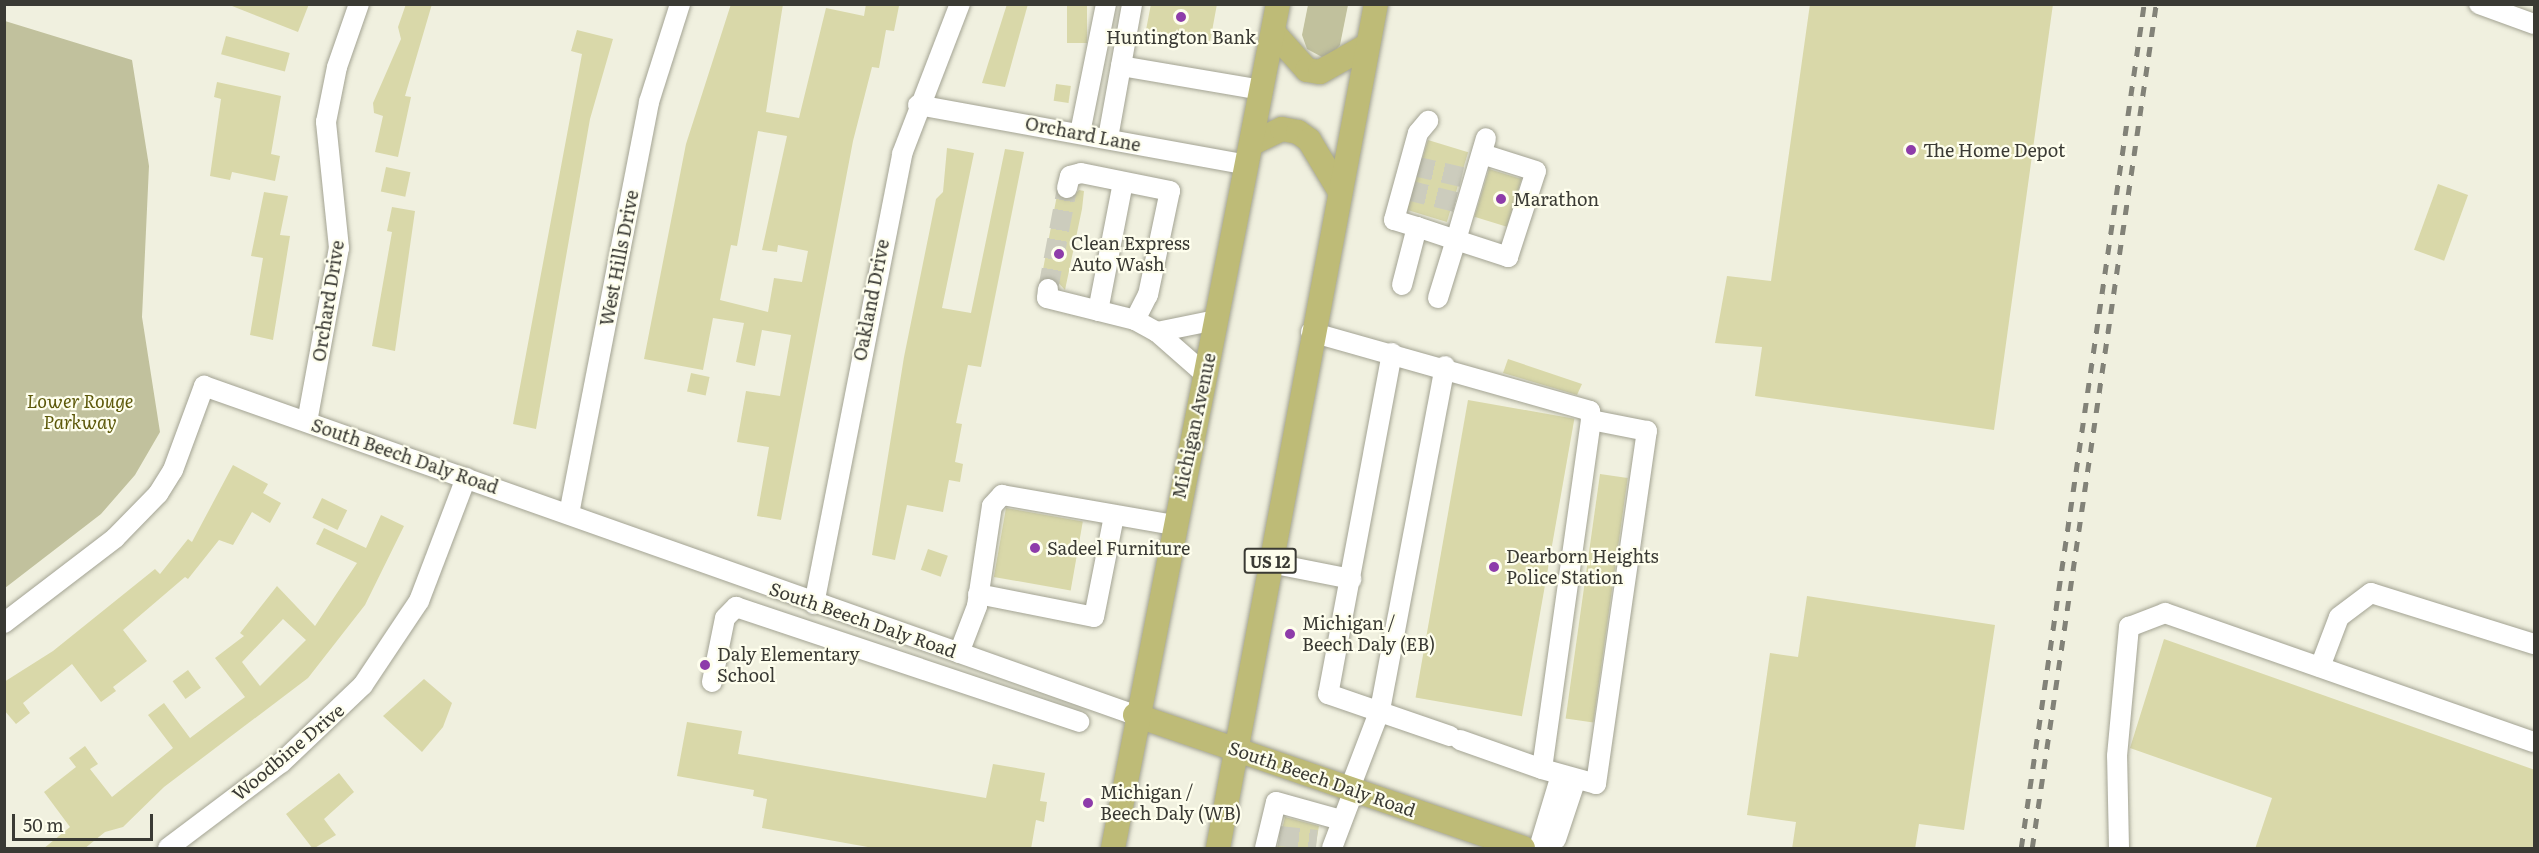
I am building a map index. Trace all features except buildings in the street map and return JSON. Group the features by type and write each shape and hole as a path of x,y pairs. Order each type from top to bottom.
{"main road":[{"name":"Michigan Avenue","path":"1113,849 1135,715 1278,4"},
{"name":"US 12","path":"1221,848 1311,332 1376,4"},
{"path":"1273,32 1307,70 1320,72 1368,45"},
{"path":"1249,154 1282,129 1298,132 1309,140 1340,190"},
{"name":"South Beech Daly Road","path":"1135,715 1523,848"}],"street":[{"name":"Orchard Drive","path":"307,422 339,248 326,149 327,112 358,4"},
{"name":"West Hills Drive","path":"568,514 649,102 680,4"},
{"name":"Oakland Drive","path":"814,604 886,224 918,105 960,4"},
{"path":"1080,133 1106,4"},
{"path":"1108,138 1132,4"},
{"path":"2479,4 2529,16"},
{"path":"1121,66 1261,90"},
{"name":"Orchard Lane","path":"918,105 1108,138 1249,154"},
{"path":"1428,121 1394,220 1456,240 1508,256 1536,171 1484,146 1468,178 1461,204 1456,240 1438,298"},
{"path":"1067,188 1070,176 1081,173 1164,190 1138,314"},
{"path":"1098,311 1122,182"},
{"path":"1402,285 1417,227"},
{"path":"1048,289 1047,298 1098,311 1138,314 1205,374"},
{"path":"1157,332 1216,320"},
{"path":"1311,332 1444,366 1590,411 1591,420 1542,769"},
{"path":"1392,353 1328,694 1380,710 1542,769 1596,784 1647,431 1591,420"},
{"path":"1327,844 1341,820 1380,710 1444,366"},
{"name":"South Beech Daly Road","path":"4,623 115,538 158,494 173,470 204,386 568,514 791,596 1135,715"},
{"name":"Woodbine Drive","path":"168,849 281,763 363,685 419,601 466,478"},
{"path":"959,653 978,594 992,506 1002,495 1174,525"},
{"path":"978,594 1094,617 1114,516"},
{"path":"1270,563 1351,579"},
{"path":"2320,667 2339,617 2371,593 2535,644"},
{"path":"786,621 791,596"},
{"path":"712,682 725,618 736,607 786,621 997,696 1080,722"},
{"path":"2119,849 2117,756 2129,627 2164,613 2535,742"},
{"path":"997,696 1006,670"},
{"path":"1523,848 1568,777"},
{"path":"1552,849 1568,777"},
{"path":"1271,839 1276,802 1341,820"}],"green space":[{"path":"1308,5 1348,5 1340,45 1332,54 1322,57 1307,49 1302,35"},
{"name":"Lower Rouge Parkway","path":"5,21 132,60 149,166 142,317 160,432 135,475 101,514 5,588"}],"tunnel":[{"path":"1414,166 1462,177"},
{"path":"1048,289 1067,188"},
{"path":"1407,190 1456,202"},
{"path":"1279,836 1317,840"}],"railway":[{"path":"2021,848 2144,4"},
{"path":"2032,848 2156,4"}],"place":[{"name":"Huntington Bank","path":"1181,17"},
{"name":"The Home Depot","path":"1911,150"},
{"name":"Marathon","path":"1501,199"},
{"name":"Clean Express Auto Wash","path":"1059,254"},
{"name":"Sadeel Furniture","path":"1035,548"},
{"name":"Dearborn Heights Police Station","path":"1494,567"},
{"name":"Michigan / Beech Daly (EB)","path":"1290,634"},
{"name":"Daly Elementary School","path":"705,665"},
{"name":"Michigan / Beech Daly (WB)","path":"1088,803"}]}
